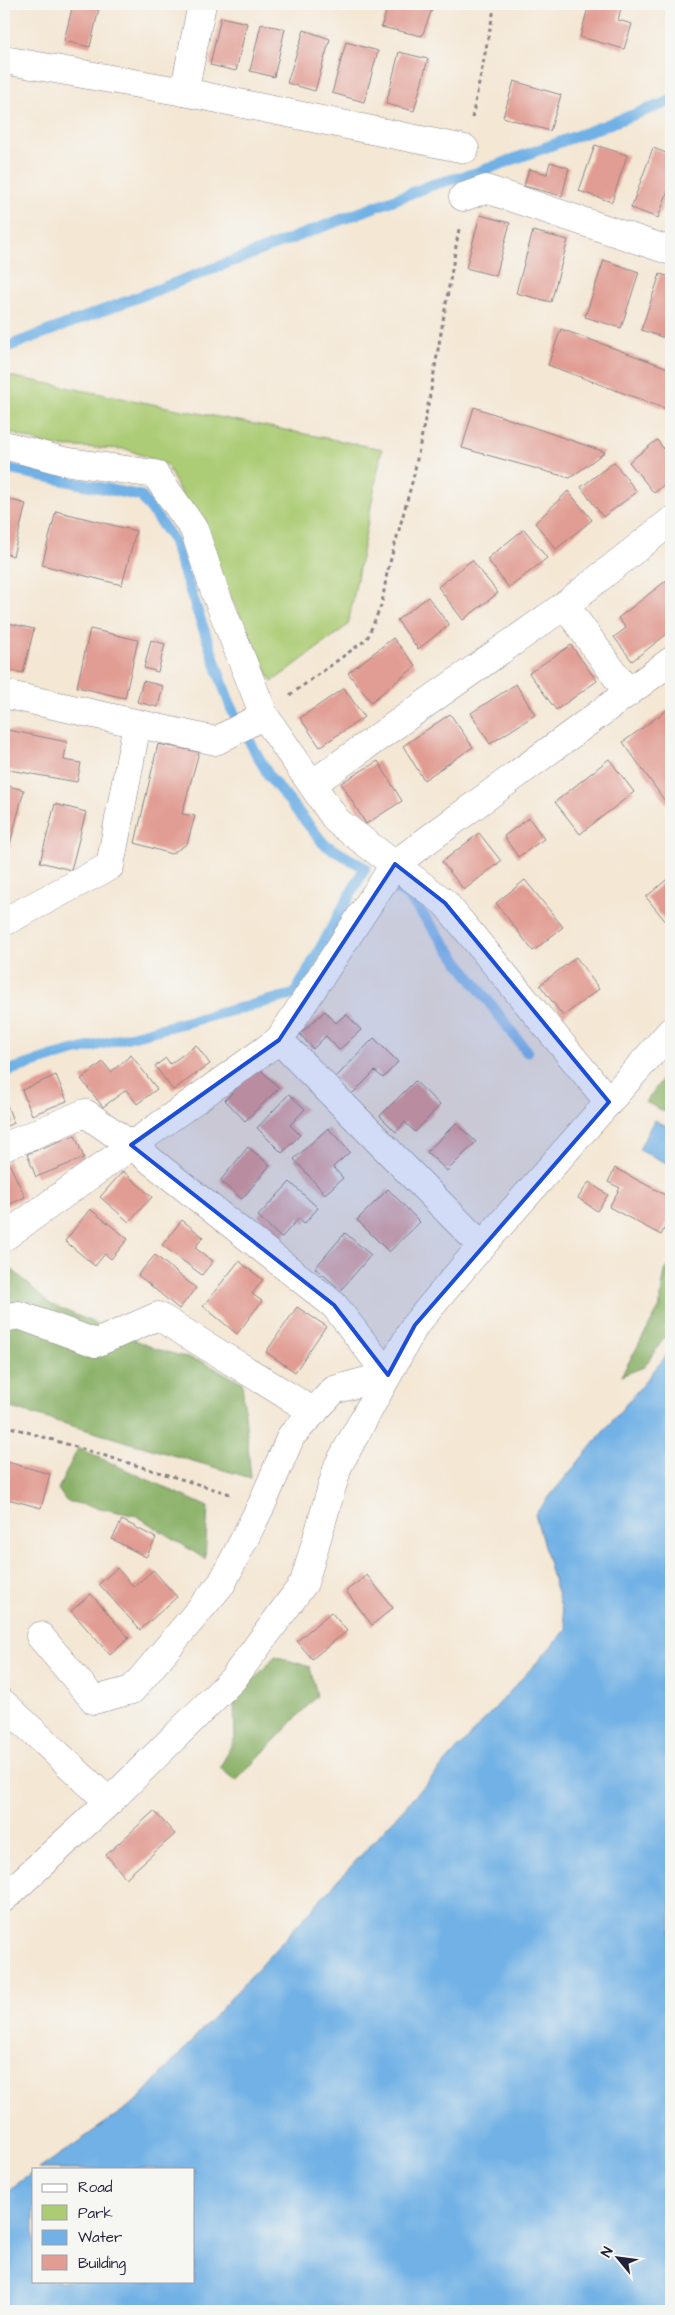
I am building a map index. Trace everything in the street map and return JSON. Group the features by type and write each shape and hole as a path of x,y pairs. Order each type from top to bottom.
{"street":[{"path":"184,92 202,4"},
{"path":"4,60 184,92 465,149"},
{"path":"463,197 486,190 671,251"},
{"path":"4,445 63,461 155,474 194,529 215,592 266,718 337,821 445,903 609,1102"},
{"path":"312,784 565,605 671,521"},
{"path":"565,605 628,693"},
{"path":"4,1237 279,1040 394,864 671,661"},
{"path":"4,694 216,741 266,718"},
{"path":"4,922 110,866 138,724"},
{"path":"4,1898 109,1802 233,1679 304,1583 338,1466 415,1326 482,1246 671,1031"},
{"path":"279,1040 482,1246"},
{"path":"4,1147 85,1112 334,1305 388,1375"},
{"path":"4,1318 18,1315 96,1343 158,1316 314,1412"},
{"path":"40,1636 94,1700 132,1690 222,1583 262,1504 291,1436 334,1390 388,1375"},
{"path":"4,1704 109,1802"}],"path":[{"path":"465,149 495,4"},
{"path":"266,718 276,705 367,639 382,604 387,573 413,478 430,399 463,197"},
{"path":"4,1425 262,1504"}],"highlighted area":[{"path":"395,864 445,903 609,1102 415,1325 388,1375 334,1305 131,1145 279,1040"}],"green space":[{"path":"4,375 382,449 348,625 272,682 167,465 126,449 49,446 4,430"},
{"path":"667,1072 671,1078 671,1115 646,1102"},
{"path":"4,1262 50,1304 156,1349 203,1362 242,1382 251,1478 4,1406"},
{"path":"671,1263 671,1328 644,1367 621,1376 659,1308 665,1271"},
{"path":"78,1448 208,1507 205,1559 137,1516 66,1501 58,1489"},
{"path":"275,1656 310,1667 317,1696 236,1781 220,1768 235,1738 234,1702"}],"water":[{"path":"654,1120 671,1128 671,1165 639,1150"},
{"path":"671,1350 671,2311 4,2311 4,2193 32,2173 32,2282 195,2282 195,2168 40,2168 138,2100 567,1629 535,1514"}],"building":[{"path":"73,4 100,4 90,47 64,41"},
{"path":"389,4 434,4 422,36 381,27"},
{"path":"589,4 622,4 618,20 632,24 624,49 580,37"},
{"path":"221,17 247,23 236,71 210,65"},
{"path":"261,24 285,29 274,77 250,71"},
{"path":"304,30 330,39 315,91 287,83"},
{"path":"346,42 378,51 364,102 332,93"},
{"path":"399,52 428,59 414,111 386,104"},
{"path":"514,81 561,95 550,131 503,117"},
{"path":"595,145 627,155 612,202 579,191"},
{"path":"653,148 671,155 671,183 658,218 631,208"},
{"path":"550,162 569,168 562,196 524,186 529,169 547,174"},
{"path":"480,215 510,223 496,276 466,268"},
{"path":"533,231 568,240 551,302 516,293"},
{"path":"604,260 639,272 621,328 585,317"},
{"path":"660,274 671,277 671,340 641,330"},
{"path":"561,329 671,369 671,404 669,410 548,365"},
{"path":"474,407 605,452 570,478 462,448"},
{"path":"657,440 671,458 671,479 654,493 629,462"},
{"path":"614,462 637,492 603,517 581,487"},
{"path":"568,491 592,520 556,549 535,523"},
{"path":"4,498 26,504 13,556 4,553"},
{"path":"56,511 136,531 122,585 42,565"},
{"path":"524,529 547,558 509,588 487,559"},
{"path":"472,560 498,593 463,620 438,587"},
{"path":"671,577 671,631 632,661 614,637 626,628 618,618"},
{"path":"428,597 449,625 418,649 397,620"},
{"path":"4,622 34,629 23,673 4,669"},
{"path":"90,629 138,640 125,698 77,687"},
{"path":"393,638 416,666 371,702 348,673"},
{"path":"151,640 165,644 158,672 144,668"},
{"path":"571,645 597,681 556,710 529,673"},
{"path":"143,681 163,686 158,707 137,702"},
{"path":"516,684 535,715 490,744 471,713"},
{"path":"344,688 364,717 320,747 300,718"},
{"path":"667,710 671,716 671,801 667,804 623,742"},
{"path":"450,714 473,747 424,780 403,746"},
{"path":"8,730 67,742 64,760 81,763 77,782 4,769 4,750"},
{"path":"158,744 199,752 182,814 195,816 187,844 171,854 135,843"},
{"path":"609,759 634,792 580,834 555,802"},
{"path":"378,761 402,801 366,824 341,783"},
{"path":"4,785 24,790 8,852 4,851"},
{"path":"55,804 86,812 71,870 40,862"},
{"path":"529,818 544,839 518,857 504,836"},
{"path":"479,833 501,861 464,890 442,862"},
{"path":"671,876 671,928 646,897"},
{"path":"525,880 563,927 533,951 496,903"},
{"path":"576,957 599,989 563,1016 540,985"},
{"path":"325,1011 336,1023 346,1014 361,1030 339,1050 326,1036 313,1049 300,1034"},
{"path":"374,1038 398,1062 383,1078 375,1071 352,1094 335,1078"},
{"path":"196,1045 210,1064 173,1090 155,1066 166,1058 170,1064"},
{"path":"131,1055 157,1089 137,1104 126,1090 103,1107 81,1079 103,1062 111,1072"},
{"path":"258,1067 279,1088 245,1121 225,1100"},
{"path":"56,1075 67,1101 32,1115 22,1090"},
{"path":"415,1081 440,1105 415,1132 405,1122 396,1132 380,1116"},
{"path":"289,1094 305,1109 290,1125 300,1135 282,1153 257,1128"},
{"path":"4,1098 14,1123 4,1127"},
{"path":"456,1123 476,1142 447,1171 427,1152"},
{"path":"328,1128 350,1152 333,1167 343,1178 325,1194 294,1159"},
{"path":"75,1135 84,1158 36,1177 27,1154"},
{"path":"248,1147 270,1165 242,1199 220,1181"},
{"path":"8,1161 25,1197 4,1207 4,1163"},
{"path":"615,1168 671,1198 671,1215 661,1235 609,1207 620,1188 608,1182"},
{"path":"123,1171 152,1197 129,1222 100,1197"},
{"path":"290,1182 318,1208 304,1224 299,1218 281,1238 258,1216"},
{"path":"589,1182 608,1195 597,1211 578,1198"},
{"path":"388,1189 420,1222 389,1252 357,1220"},
{"path":"90,1209 128,1239 111,1259 105,1254 95,1266 65,1241"},
{"path":"182,1220 203,1237 195,1248 213,1261 202,1275 162,1245"},
{"path":"345,1233 371,1255 341,1290 315,1268"},
{"path":"155,1255 196,1288 179,1309 138,1275"},
{"path":"239,1261 263,1280 252,1294 262,1301 237,1334 203,1306"},
{"path":"297,1307 326,1326 295,1372 266,1352"},
{"path":"4,1461 50,1474 41,1508 4,1498"},
{"path":"122,1520 156,1538 146,1557 112,1539"},
{"path":"117,1568 134,1587 153,1570 177,1597 140,1630 99,1584"},
{"path":"367,1575 393,1608 372,1625 346,1591"},
{"path":"91,1594 129,1638 110,1655 71,1611"},
{"path":"331,1612 347,1631 312,1659 297,1641"},
{"path":"154,1811 175,1834 126,1878 106,1855"}],"waterway":[{"path":"4,348 435,184 476,173 671,101"},
{"path":"4,468 141,496 172,538 231,708 269,776 324,844 365,868 295,994 55,1056 4,1072"},
{"path":"383,880 409,897 527,1052"}]}
